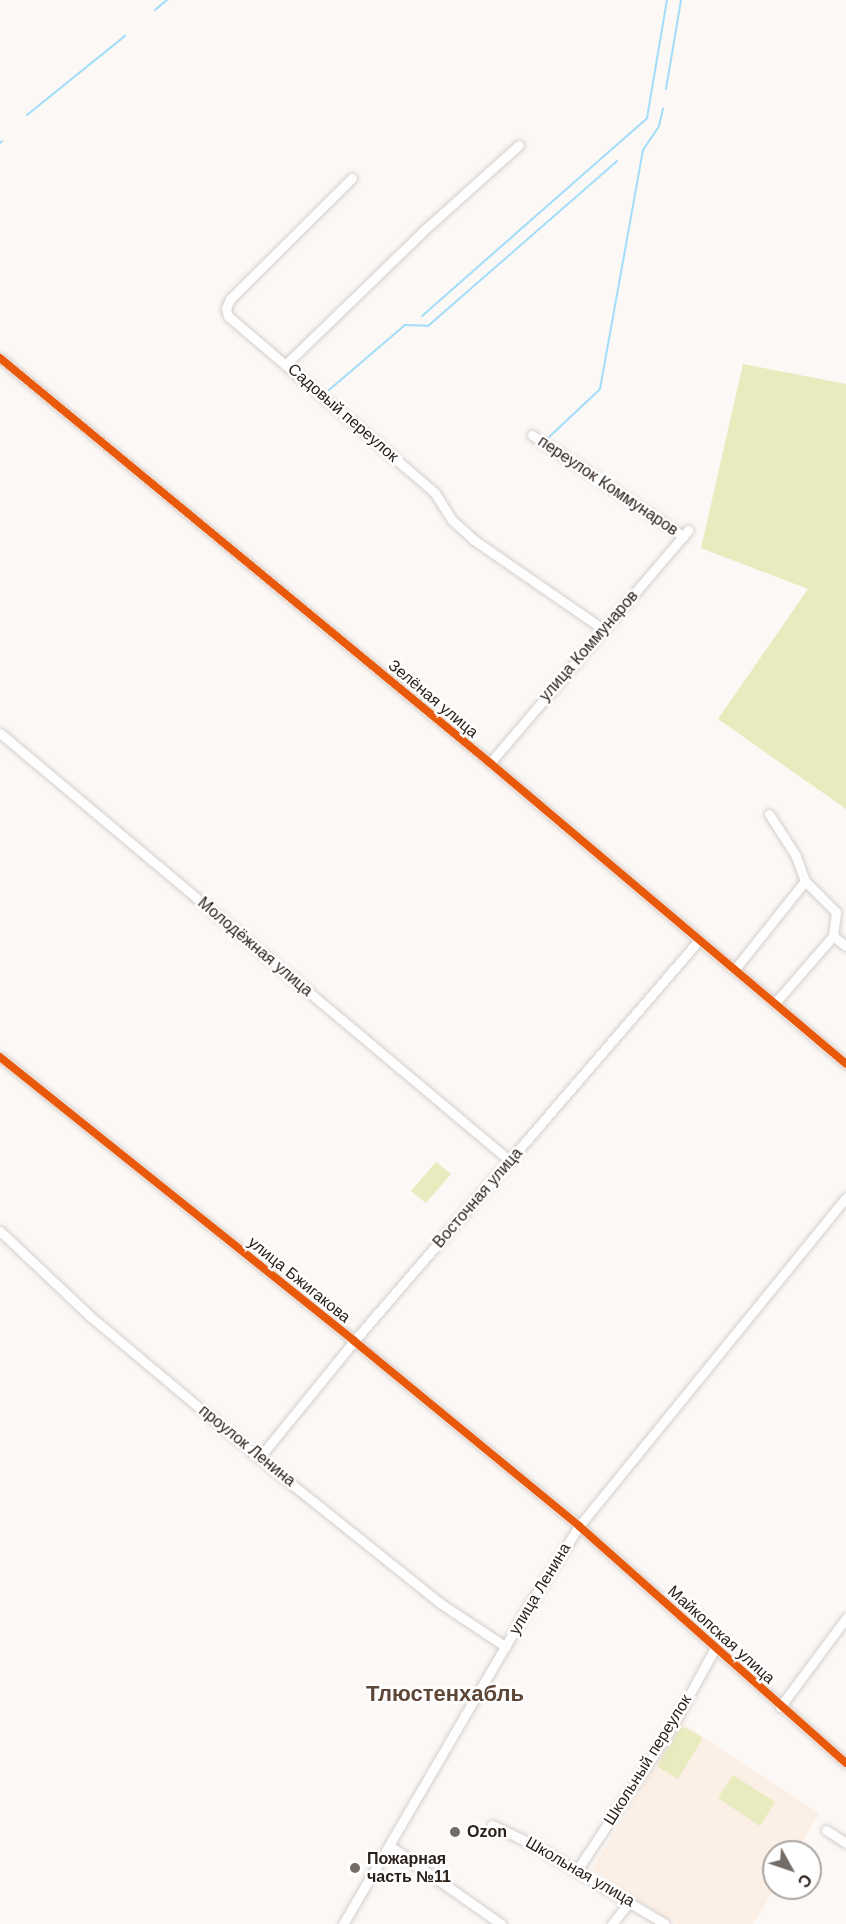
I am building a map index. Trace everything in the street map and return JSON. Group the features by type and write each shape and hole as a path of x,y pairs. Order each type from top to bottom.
{"street":[{"path":"286,364 422,232 519,145"},
{"name":"Садовый переулок","path":"352,178 230,299 226,308 228,316 435,493 452,520 474,540 603,629"},
{"name":"Зелёная улица","path":"0,358 490,763 846,1064"},
{"name":"переулок Коммунаров","path":"532,435 686,533"},
{"name":"улица Коммунаров","path":"490,763 686,533"},
{"name":"Молодёжная улица","path":"0,733 510,1161"},
{"path":"769,814 796,856 805,881 836,912 834,936 775,1003"},
{"path":"735,969 805,881"},
{"path":"834,936 846,946"},
{"name":"Восточная улица","path":"260,1458 354,1341 699,940"},
{"name":"улица Бжигакова","path":"0,1058 354,1341 579,1526"},
{"name":"улица Ленина","path":"343,1924 579,1526 846,1198"},
{"name":"проулок Ленина","path":"0,1231 90,1317 260,1458 440,1603 506,1647"},
{"name":"Майкопская улица","path":"579,1526 780,1707 846,1763"},
{"path":"780,1707 846,1618"},
{"name":"Школьный переулок","path":"577,1870 669,1732 715,1648"},
{"name":"Школьная улица","path":"492,1825 522,1838 665,1924"},
{"path":"826,1830 846,1843"},
{"path":"390,1846 501,1924"},
{"path":"612,1924 630,1901"}],"shaded area":[{"path":"682,1723 819,1813 803,1840 762,1840 762,1900 768,1900 753,1924 676,1924 592,1869"}],"green space":[{"path":"743,364 846,384 846,809 718,719 808,589 701,548"},
{"path":"436,1162 451,1174 426,1203 411,1191"},
{"path":"682,1726 703,1738 678,1779 657,1766"},
{"path":"733,1775 775,1802 760,1826 718,1798"}],"waterway":[{"path":"155,10 167,0"},
{"path":"422,316 647,118 667,0"},
{"path":"666,89 681,0"},
{"path":"27,115 125,36"},
{"path":"547,439 600,389 643,150 659,126 663,108"},
{"path":"329,390 405,325 428,326 617,161"}],"cycle path":[{"path":"0,358 490,763 846,1064"},
{"path":"0,1057 354,1341 579,1526 846,1763"}],"place":[{"name":"Ozon","path":"455,1832"},
{"name":"Пожарная часть №11","path":"355,1868"}],"district":[{"name":"Тлюстенхабль","path":"445,1694"}]}
